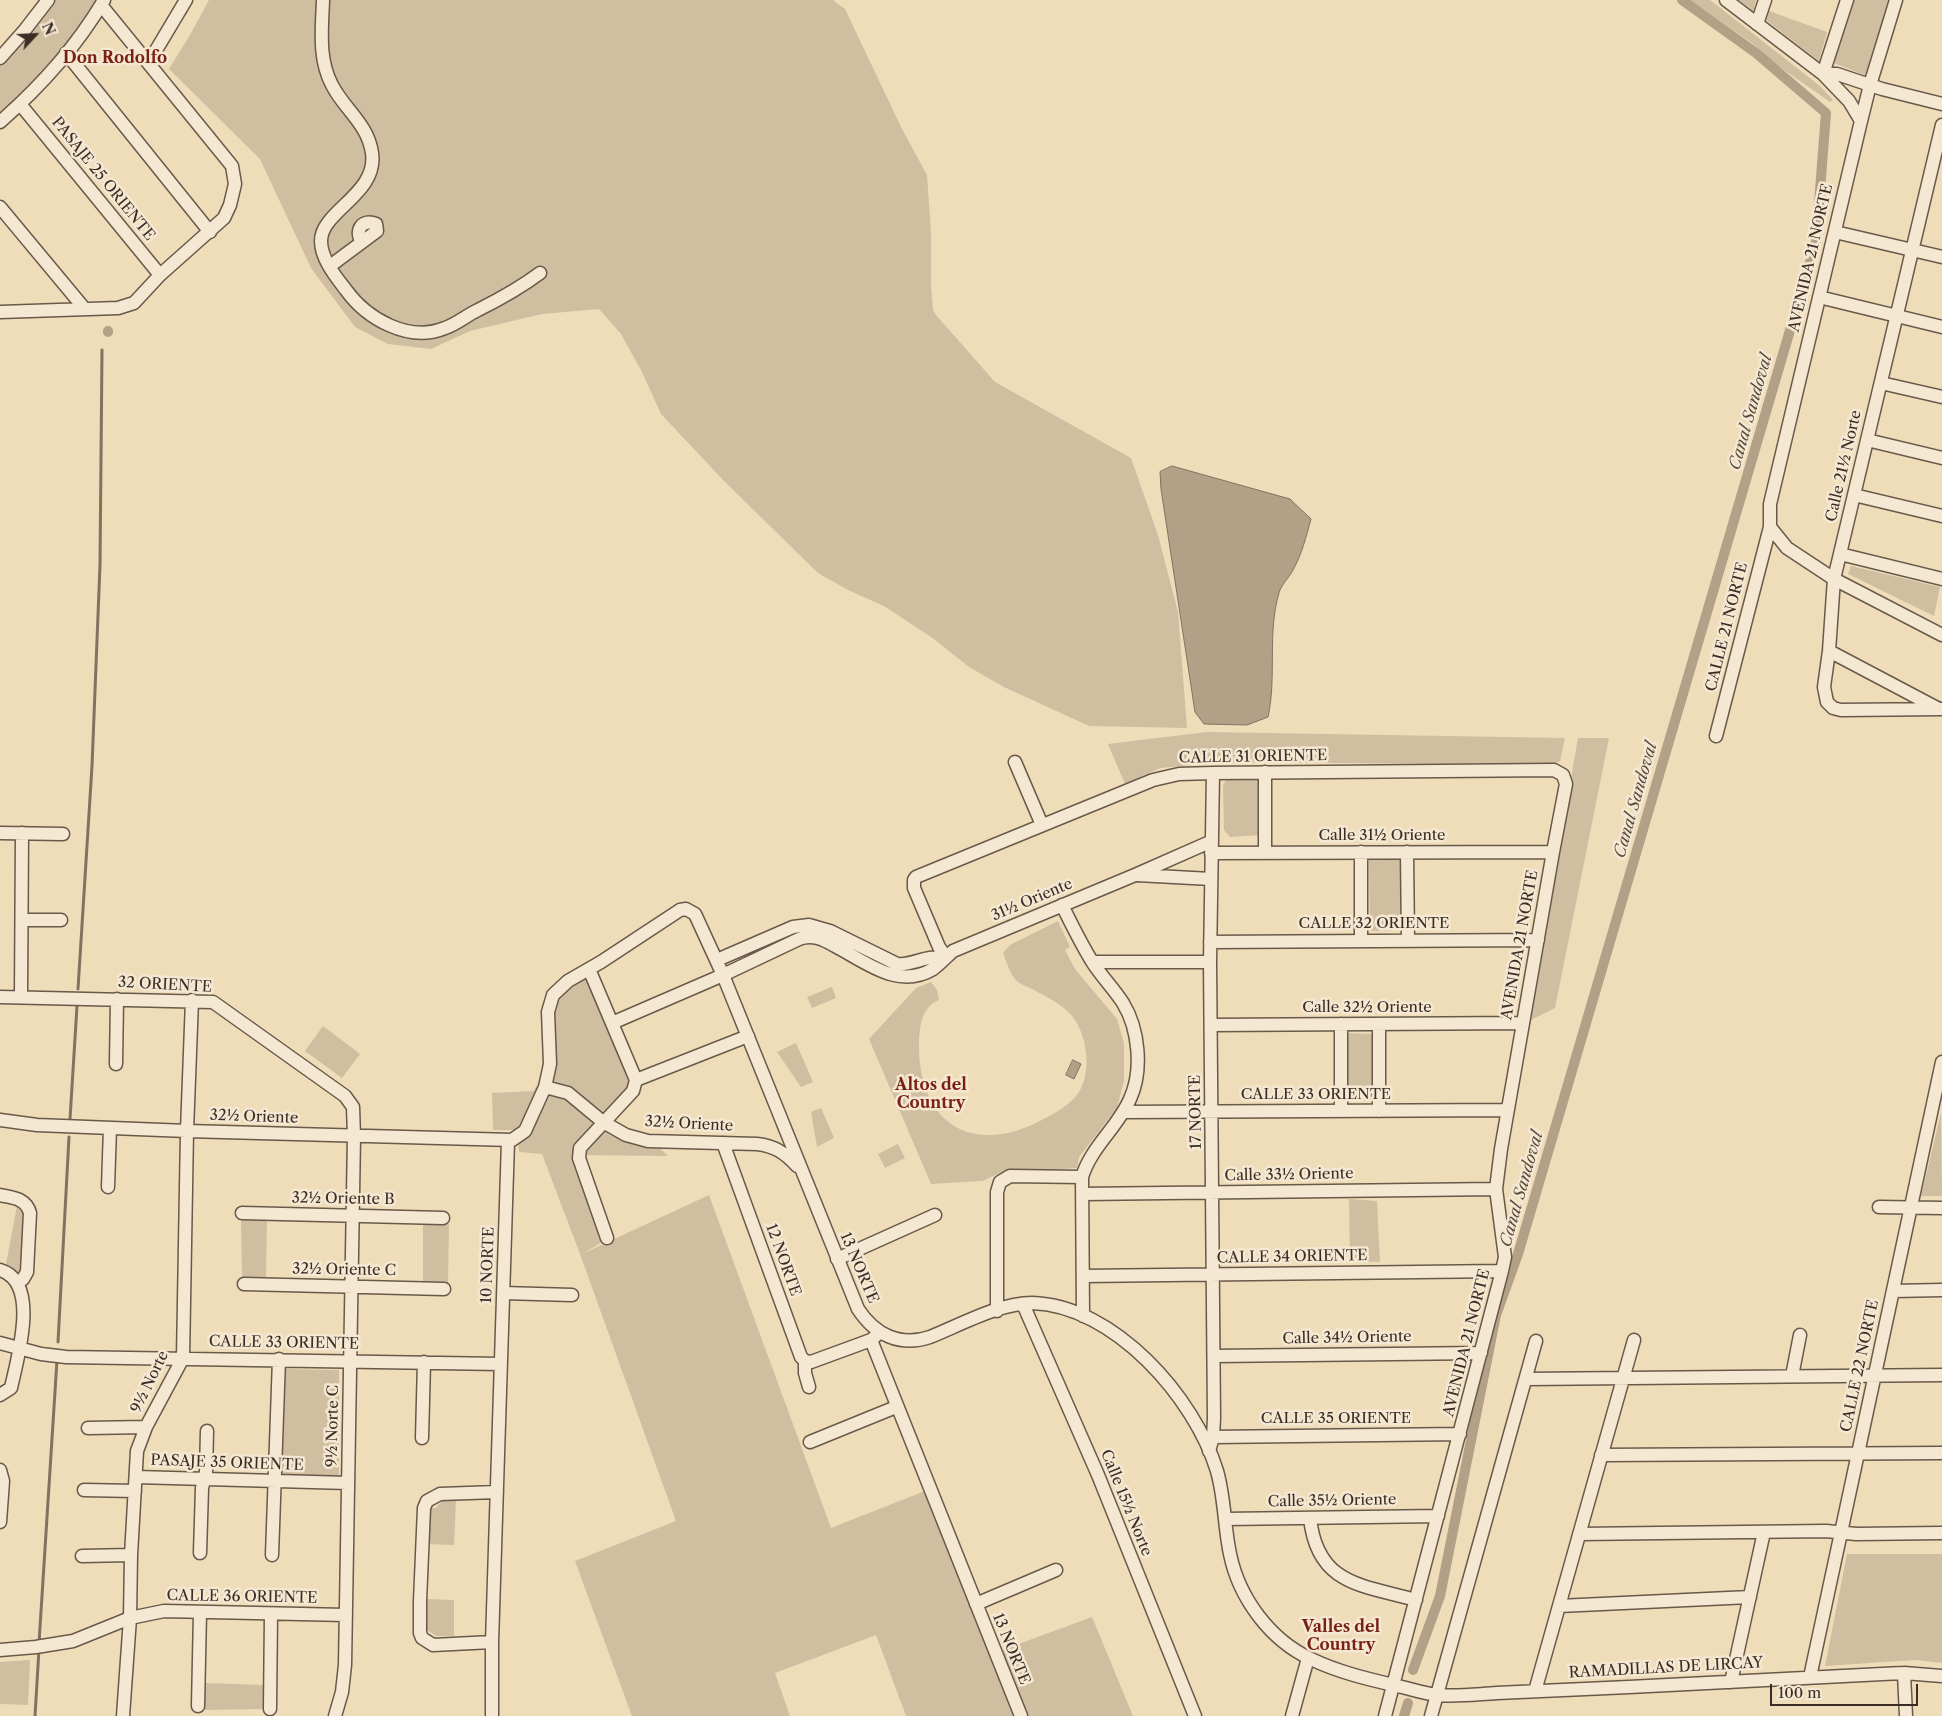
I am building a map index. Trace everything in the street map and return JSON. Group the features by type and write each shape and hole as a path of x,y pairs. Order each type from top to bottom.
{"street":[{"path":"0,58 48,0"},
{"path":"149,62 186,0"},
{"path":"323,0 322,56 327,72 332,86 365,129 372,153 371,170 364,186 332,219 320,240 324,256 353,299 371,315 392,326 408,331 429,332 445,329 515,290 540,273"},
{"path":"1726,0 1823,74 1847,99 1861,121"},
{"path":"1757,24 1765,0"},
{"path":"1823,74 1847,0"},
{"name":"AVENIDA 21 NORTE","path":"1770,526 1770,504 1834,232 1870,85 1896,0"},
{"path":"0,122 20,104 66,53 103,3 232,166 235,184 230,206 224,218 160,275 134,303 126,306 0,312"},
{"path":"66,53 210,232"},
{"path":"1823,74 1837,74 1870,85 1942,104"},
{"name":"PASAJE 25 ORIENTE","path":"20,104 160,275"},
{"name":"Calle 21½ Norte","path":"1940,709 1841,710 1833,708 1824,696 1824,687 1829,650 1834,578 1942,125"},
{"path":"0,207 84,308"},
{"path":"1834,232 1942,257"},
{"path":"330,266 362,242"},
{"path":"1819,297 1942,327"},
{"path":"1881,383 1942,397"},
{"path":"1867,440 1942,458"},
{"path":"1854,495 1942,516"},
{"path":"1770,526 1787,548 1834,578 1942,635"},
{"name":"CALLE 21 NORTE","path":"1716,736 1770,526"},
{"path":"1840,554 1942,579"},
{"path":"1829,650 1940,709"},
{"path":"1015,762 1042,825"},
{"name":"AVENIDA 21 NORTE","path":"1385,1716 1505,1257 1496,1189 1523,1023 1566,784 1563,775 1554,770"},
{"name":"CALLE 31 ORIENTE","path":"945,958 914,888 914,880 920,874 1166,776 1265,772 1554,770"},
{"path":"1265,772 1265,853"},
{"name":"17 NORTE","path":"1209,1450 1213,1437 1214,1356 1210,942 1214,773"},
{"path":"0,833 63,834"},
{"path":"21,996 22,833"},
{"name":"Calle 31½ Oriente","path":"1211,847 1265,853 1553,852"},
{"name":"31½ Oriente","path":"812,931 824,940 896,977 917,976 933,969 953,951 1135,875 1211,847"},
{"path":"1361,852 1361,941"},
{"path":"1407,852 1408,941"},
{"name":"31½ Oriente","path":"1135,875 1211,879"},
{"path":"1062,905 1093,962 1122,1002 1130,1018 1135,1037 1136,1072 1134,1089 1124,1112 1085,1166 1082,1176 1083,1316"},
{"name":"13 NORTE","path":"589,968 680,910 690,910 694,914 717,960 858,1309 870,1325 875,1337 896,1407 1021,1716"},
{"path":"22,920 61,920"},
{"path":"717,960 793,928 812,931"},
{"path":"612,1023 723,975 812,931"},
{"name":"CALLE 32 ORIENTE","path":"1210,942 1538,940"},
{"path":"1093,962 1210,962"},
{"path":"508,1141 516,1138 524,1131 545,1087 550,1064 548,1012 553,995 589,968 636,1080 633,1091 603,1122 578,1152 607,1238"},
{"name":"32 ORIENTE","path":"0,996 192,1000 209,1001 218,1004 345,1096 353,1107 354,1136"},
{"path":"116,1064 118,998"},
{"name":"9½ Norte","path":"124,1716 137,1451 146,1427 182,1358 192,1000"},
{"name":"Calle 32½ Oriente","path":"1211,1025 1523,1023"},
{"path":"1341,1024 1341,1111"},
{"path":"1379,1024 1379,1111"},
{"path":"636,1080 748,1036"},
{"name":"CALLE 22 NORTE","path":"1810,1677 1911,1208 1938,1099 1942,1062"},
{"name":"32½ Oriente","path":"545,1087 568,1093 603,1122 626,1135 648,1141 771,1146 784,1152 797,1165 804,1176"},
{"name":"CALLE 33 ORIENTE","path":"1124,1112 1508,1110"},
{"name":"32½ Oriente","path":"0,1120 37,1125 508,1141"},
{"path":"108,1187 110,1128"},
{"name":"9½ Norte C","path":"335,1716 344,1679 354,1136"},
{"name":"10 NORTE","path":"492,1716 496,1492 508,1141"},
{"name":"12 NORTE","path":"723,1143 801,1357 805,1361 805,1373 809,1387"},
{"path":"997,1311 997,1192 1002,1180 1010,1176 1082,1176"},
{"name":"Calle 33½ Oriente","path":"1082,1194 1496,1189"},
{"path":"0,1195 24,1202 30,1213 27,1272 23,1279 17,1283"},
{"path":"1879,1207 1942,1208"},
{"name":"32½ Oriente B","path":"242,1213 443,1218"},
{"path":"838,1259 935,1215"},
{"path":"0,1270 9,1274 17,1283 22,1298 24,1314 11,1388 3,1393"},
{"name":"CALLE 34 ORIENTE","path":"1083,1276 1502,1271"},
{"name":"32½ Oriente C","path":"244,1284 444,1289"},
{"path":"1893,1290 1942,1290"},
{"path":"503,1294 572,1295"},
{"name":"RAMADILLAS DE LIRCAY","path":"875,1337 902,1341 924,1339 997,1311 1023,1304 1052,1306 1083,1316 1120,1338 1159,1372 1186,1406 1209,1450 1220,1483 1228,1546 1233,1567 1248,1601 1278,1637 1308,1658 1340,1670 1437,1695 1904,1673 1942,1676"},
{"name":"Calle 15½ Norte","path":"1023,1304 1098,1476 1195,1716"},
{"path":"1792,1376 1800,1335"},
{"path":"805,1361 811,1362 875,1337"},
{"path":"1535,1691 1634,1340"},
{"path":"1431,1716 1536,1341"},
{"path":"0,1344 19,1349"},
{"name":"CALLE 33 ORIENTE","path":"19,1349 66,1357 350,1360 501,1364"},
{"name":"Calle 34½ Oriente","path":"1214,1356 1481,1353"},
{"path":"272,1554 279,1359"},
{"path":"422,1438 424,1362"},
{"path":"1526,1379 1942,1375"},
{"path":"810,1442 896,1407"},
{"path":"88,1428 146,1427"},
{"path":"200,1553 202,1488 207,1432"},
{"name":"CALLE 35 ORIENTE","path":"1213,1437 1460,1434"},
{"path":"1601,1456 1858,1452 1942,1453"},
{"path":"0,1470 3,1481 0,1522"},
{"name":"PASAJE 35 ORIENTE","path":"136,1477 348,1483"},
{"path":"84,1490 135,1491"},
{"path":"492,1642 433,1645 422,1638 420,1633 420,1601 424,1508 427,1501 440,1494 496,1492"},
{"name":"Calle 35½ Oriente","path":"1226,1519 1438,1516"},
{"path":"1310,1518 1316,1546 1325,1562 1336,1573 1356,1583 1416,1600"},
{"path":"1731,1682 1764,1532"},
{"path":"1579,1534 1942,1533"},
{"path":"82,1556 131,1555"},
{"path":"976,1604 1056,1570"},
{"path":"1559,1606 1750,1597"},
{"name":"CALLE 36 ORIENTE","path":"0,1650 53,1645 73,1641 130,1618 164,1611 346,1616"},
{"path":"198,1706 200,1612"},
{"path":"270,1709 271,1614"},
{"path":"1292,1716 1308,1658"},
{"path":"1904,1673 1906,1716"}],"shaded area":[{"path":"54,0 96,0 87,17 53,62 0,116 0,66 44,15"},
{"path":"209,0 833,0 845,9 902,129 927,175 931,232 931,284 933,310 936,315 995,382 1131,458 1158,535 1178,612 1187,728 1089,726 1004,687 969,667 934,639 884,606 848,590 818,573 725,482 661,414 642,372 621,334 599,309 542,314 470,331 431,349 388,344 355,327 311,268 260,159 169,69"},
{"path":"1690,0 1710,0 1820,86 1833,100 1830,102 1770,60 1752,43"},
{"path":"1739,0 1756,0 1753,11"},
{"path":"1854,0 1890,0 1867,76 1834,63"},
{"path":"1769,11 1827,32 1819,61 1766,20"},
{"path":"1172,466 1290,499 1311,519 1299,558 1280,590 1275,608 1271,702 1268,717 1247,725 1204,724 1195,712 1161,489 1160,472"},
{"path":"1851,566 1940,587 1934,616 1848,574"},
{"path":"1207,732 1565,738 1560,761 1553,765 1227,762 1160,768 1125,784 1108,744"},
{"path":"1578,738 1609,738 1555,1008 1529,1021"},
{"path":"1229,775 1261,778 1262,835 1230,837 1224,830 1223,785"},
{"path":"1404,859 1405,930 1370,931 1369,860"},
{"path":"1058,921 1070,947 1065,950 1075,969 1117,1019 1124,1043 1124,1081 1117,1108 1079,1157 1077,1168 999,1173 983,1181 931,1184 869,1039 916,988 931,982 937,990 939,1000 929,1007 921,1022 919,1041 920,1067 926,1090 936,1109 950,1123 967,1132 987,1135 1010,1132 1036,1123 1059,1110 1075,1097 1084,1080 1086,1054 1081,1030 1071,1015 1058,1003 1017,981 1010,971 1003,953 1010,945"},
{"path":"588,973 632,1081 629,1090 604,1116 549,1084 553,1003 564,989"},
{"path":"832,987 836,998 812,1008 807,997"},
{"path":"323,1026 360,1054 342,1078 305,1051"},
{"path":"1346,1033 1373,1034 1374,1100 1345,1101"},
{"path":"796,1043 813,1082 801,1087 777,1052"},
{"path":"1073,1060 1081,1064 1074,1079 1066,1075"},
{"path":"536,1086 552,1090 564,1097 610,1135 637,1146 660,1148 668,1156 575,1155 604,1241 582,1254 709,1195 831,1528 925,1491 1016,1716 906,1716 876,1635 775,1673 790,1716 632,1716 575,1561 676,1521 542,1154 519,1152 517,1130 493,1130 492,1093 534,1091"},
{"path":"821,1108 834,1138 817,1147 811,1112"},
{"path":"1941,1113 1942,1196 1921,1196"},
{"path":"898,1144 905,1158 885,1168 878,1154"},
{"path":"1349,1199 1377,1201 1380,1262 1350,1261"},
{"path":"17,1206 23,1210 20,1275 6,1264"},
{"path":"241,1219 267,1219 266,1280 242,1278"},
{"path":"423,1224 449,1224 448,1283 423,1282"},
{"path":"284,1369 339,1370 339,1476 281,1476"},
{"path":"456,1499 454,1545 425,1544 427,1509 436,1508 443,1500"},
{"path":"1847,1554 1942,1554 1942,1663 1915,1660 1825,1666"},
{"path":"425,1599 454,1600 454,1636 436,1636 426,1629"},
{"path":"1092,1617 1133,1716 1021,1716 994,1653"},
{"path":"30,1660 28,1705 0,1704 0,1662"},
{"path":"204,1683 263,1685 264,1709 204,1710"}],"waterway":[{"name":"Canal Sandoval","path":"1413,1670 1440,1596 1496,1315 1518,1254 1816,242 1826,113 1756,53 1682,0"},
{"path":"78,989 92,766 100,565 102,350"},
{"path":"70,1119 77,1006"},
{"path":"58,1342 69,1137"},
{"path":"39,1643 57,1360"},
{"path":"35,1716 39,1649"},
{"name":"Canal Sandoval","path":"1404,1716 1408,1703"}],"district":[{"name":"Don Rodolfo","path":"115,58"},
{"name":"Altos del Country","path":"931,1094"},
{"name":"Valles del Country","path":"1341,1636"}]}
